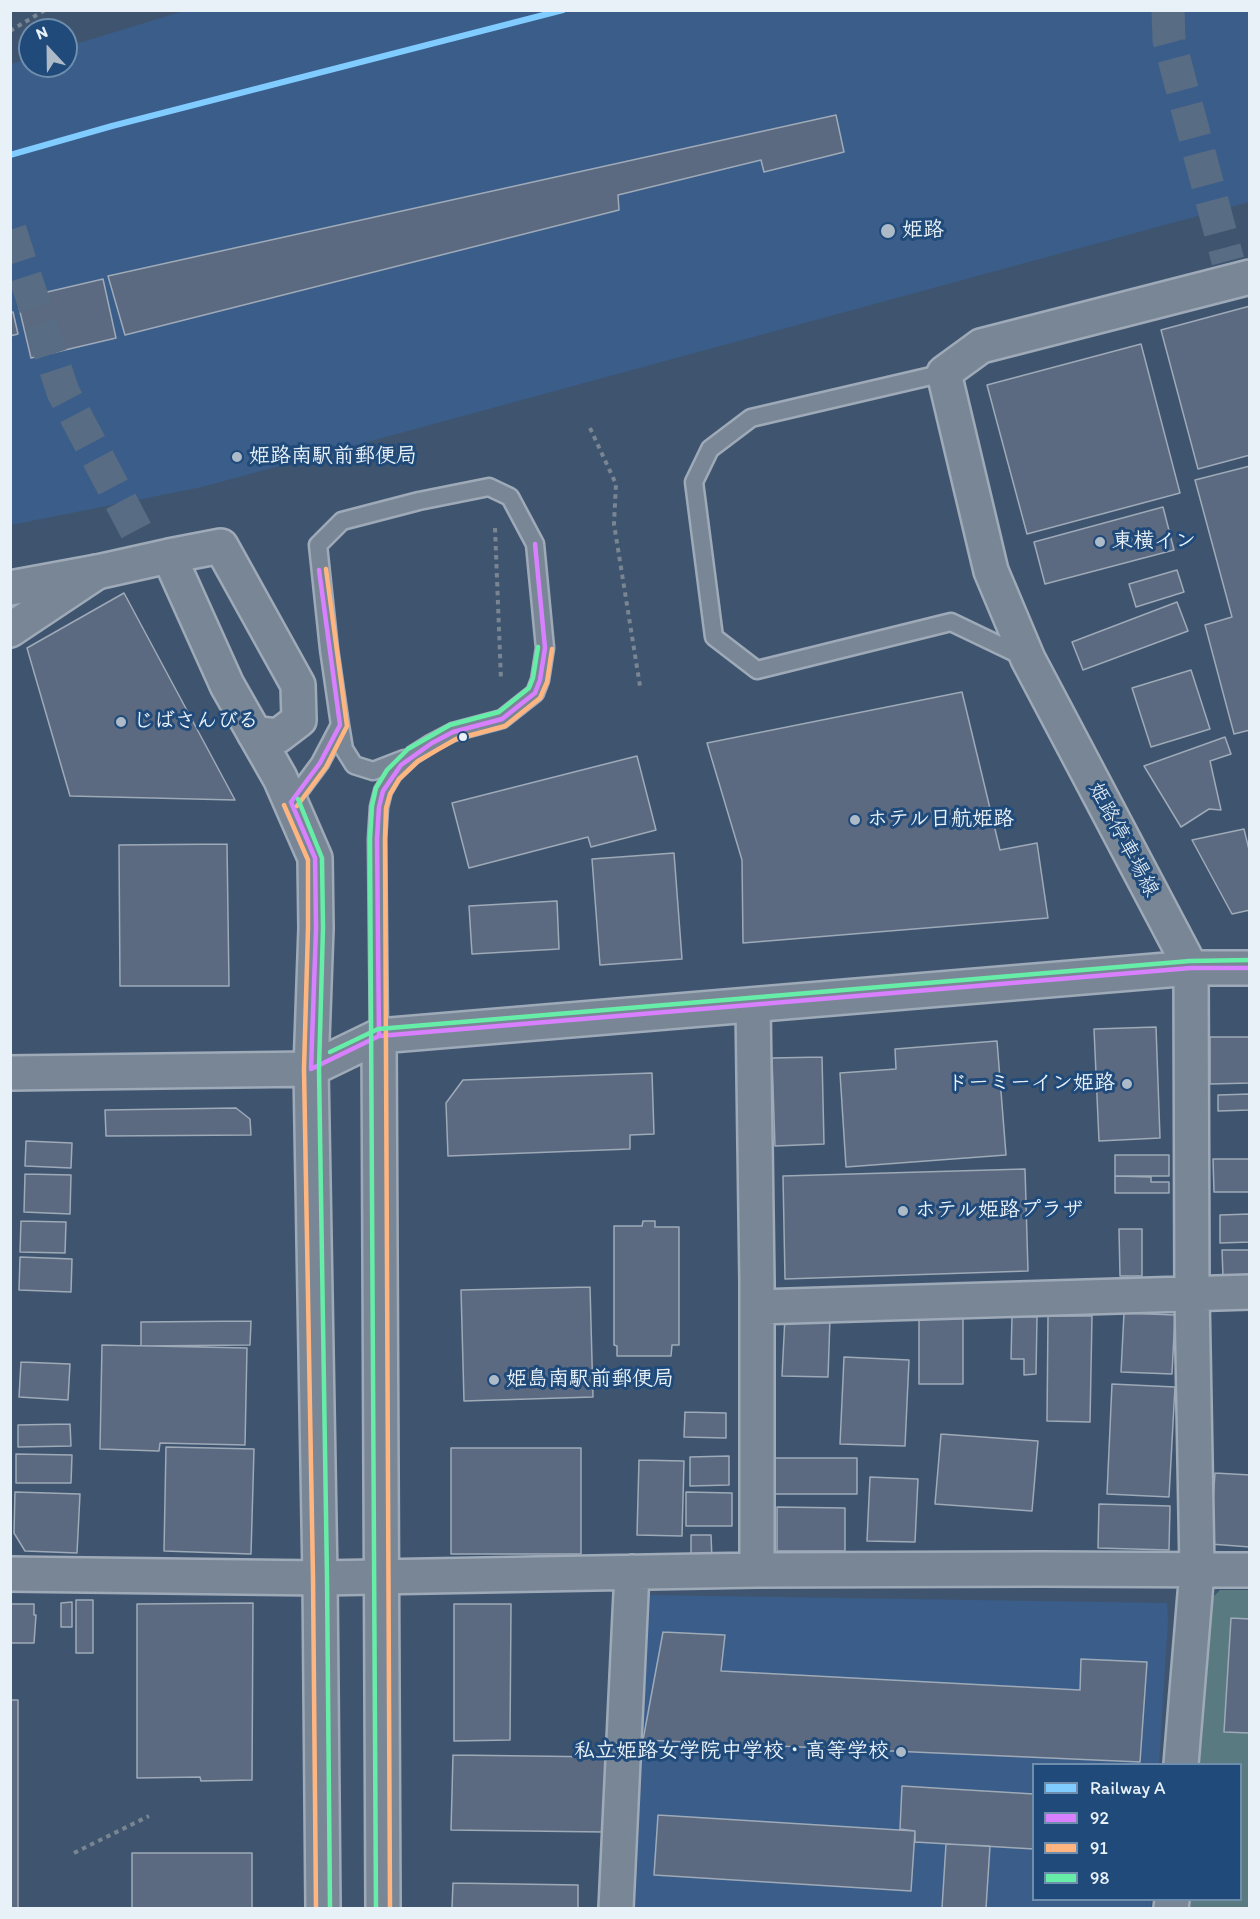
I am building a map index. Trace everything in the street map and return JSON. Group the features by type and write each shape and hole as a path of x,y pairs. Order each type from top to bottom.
{"street":[{"path":"944,373 981,346 1250,277"},
{"name":"姫路停車場線","path":"944,373 991,571 1028,659 1191,968"},
{"path":"10,588 221,546 298,685 299,720 278,736 254,733"},
{"path":"170,556 227,685 280,778 315,858 316,928 311,1069 323,1908"},
{"path":"10,630 97,572"},
{"path":"10,1073 311,1069 379,1036 1191,968 1250,968"},
{"path":"1181,1763 1197,1570 1192,1294 1191,968"},
{"path":"753,1005 757,1307 757,1570"},
{"path":"379,1036 383,1908"},
{"path":"757,1307 1250,1292"},
{"path":"10,1574 320,1578 757,1570 1250,1570"},
{"path":"616,1908 632,1572"}],"lane":[{"path":"944,373 751,418 710,449 694,482 714,637 757,670 951,622 1028,659"},
{"path":"379,1036 377,839 379,807 383,791 393,774 413,755 453,732 502,719 535,693 540,680 545,648 535,544 510,497 489,488 419,501 342,522 318,545 327,638 344,749 354,765 373,771 413,755"},
{"path":"291,802 320,763 340,725"}],"path":[{"path":"10,31 45,10"},
{"path":"590,428 616,484 614,524 640,686"},
{"path":"495,528 501,680"},
{"path":"74,1853 149,1816"}],"shaded area":[{"path":"187,10 1249,11 1249,202 202,487 11,525 11,64 18,62 18,78 78,78 78,43"},
{"name":"私立姫路女学院中学校・高等学校","path":"649,1595 1167,1603 1168,1621 1159,1763 1032,1763 1032,1901 1151,1901 1151,1908 635,1908"}],"green space":[{"path":"1220,1590 1249,1590 1249,1908 1186,1908 1187,1901 1242,1901 1242,1763 1195,1763 1204,1606"}],"building":[{"path":"836,115 844,152 764,172 761,160 618,195 619,210 125,335 108,276"},
{"path":"103,279 116,338 31,358 17,299"},
{"path":"1250,306 1250,455 1198,469 1161,330"},
{"path":"10,312 13,312 18,334 10,336"},
{"path":"1141,344 1180,493 1027,534 987,385"},
{"path":"1250,466 1250,730 1234,734 1205,625 1232,617 1195,480"},
{"path":"1163,507 1174,550 1045,584 1034,542"},
{"path":"1177,570 1184,592 1136,607 1129,584"},
{"name":"じばさんびる","path":"124,593 235,800 70,796 27,648"},
{"path":"1177,602 1188,631 1083,670 1072,642"},
{"path":"1191,670 1210,729 1151,747 1132,688"},
{"path":"962,692 1000,850 1037,843 1048,918 743,943 742,860 707,743"},
{"path":"1225,737 1231,754 1210,761 1221,810 1209,809 1181,827 1144,766"},
{"path":"637,756 656,830 591,847 588,837 469,868 452,803"},
{"path":"1244,829 1250,854 1250,910 1232,914 1192,840"},
{"path":"227,844 229,986 120,986 119,845"},
{"path":"674,853 682,959 600,965 592,859"},
{"path":"557,901 559,949 472,954 469,906"},
{"name":"ドーミーイン姫路","path":"1156,1027 1160,1138 1099,1141 1094,1029"},
{"path":"1210,1037 1250,1037 1250,1083 1210,1084"},
{"path":"997,1041 1006,1155 846,1167 840,1073 896,1069 895,1049"},
{"path":"822,1057 824,1144 775,1146 772,1058"},
{"path":"652,1073 654,1134 630,1135 630,1149 448,1156 446,1103 463,1080"},
{"path":"1250,1094 1250,1110 1218,1111 1218,1095"},
{"path":"236,1108 250,1119 251,1135 106,1136 105,1110"},
{"path":"26,1141 72,1143 71,1168 25,1166"},
{"path":"1115,1155 1169,1155 1169,1176 1115,1176"},
{"path":"1213,1159 1250,1159 1250,1192 1214,1192"},
{"path":"1025,1169 1028,1271 785,1279 783,1176"},
{"path":"25,1174 71,1175 70,1214 24,1212"},
{"path":"1115,1176 1151,1177 1151,1182 1169,1182 1169,1193 1115,1193"},
{"path":"1250,1214 1250,1242 1220,1243 1220,1215"},
{"path":"21,1221 66,1222 65,1253 20,1252"},
{"path":"643,1221 655,1221 655,1227 679,1227 679,1345 672,1345 671,1356 617,1356 617,1346 614,1345 614,1226 642,1226"},
{"path":"1119,1229 1142,1229 1142,1276 1120,1276"},
{"path":"1222,1250 1250,1250 1250,1276 1223,1277"},
{"path":"20,1257 72,1259 71,1292 19,1290"},
{"path":"590,1287 593,1397 464,1401 461,1290"},
{"path":"1124,1313 1175,1315 1172,1374 1121,1372"},
{"path":"1012,1316 1037,1317 1036,1374 1024,1375 1024,1359 1011,1359"},
{"path":"1048,1316 1092,1316 1090,1422 1047,1421"},
{"path":"785,1317 830,1318 828,1377 782,1376"},
{"path":"919,1318 963,1318 963,1384 919,1384"},
{"path":"251,1321 250,1345 141,1346 141,1322"},
{"path":"102,1345 247,1348 245,1445 160,1443 159,1451 100,1449"},
{"path":"844,1357 909,1360 905,1446 840,1444"},
{"path":"21,1362 70,1364 68,1400 19,1397"},
{"path":"1112,1384 1175,1387 1169,1497 1107,1494"},
{"path":"685,1412 726,1413 726,1438 684,1437"},
{"path":"70,1424 71,1446 18,1447 18,1425"},
{"path":"941,1434 1038,1441 1032,1511 935,1504"},
{"path":"166,1447 254,1449 251,1554 164,1551"},
{"path":"451,1448 581,1448 581,1554 451,1554"},
{"path":"16,1454 72,1455 71,1483 16,1483"},
{"path":"729,1456 729,1485 690,1486 690,1457"},
{"path":"771,1458 857,1458 857,1494 771,1494"},
{"path":"639,1460 684,1461 682,1536 637,1535"},
{"path":"1215,1473 1250,1475 1250,1547 1210,1544"},
{"path":"870,1477 918,1479 915,1542 867,1541"},
{"path":"15,1492 80,1494 77,1553 25,1551 14,1533"},
{"path":"686,1492 732,1493 732,1526 686,1526"},
{"path":"1099,1504 1170,1506 1169,1550 1098,1548"},
{"path":"777,1507 845,1508 845,1551 777,1551"},
{"path":"691,1535 711,1535 712,1560 691,1560"},
{"path":"76,1600 93,1600 93,1653 76,1653"},
{"path":"72,1602 72,1627 61,1627 61,1603"},
{"path":"253,1603 252,1780 201,1781 200,1777 137,1778 137,1604"},
{"path":"10,1604 34,1604 34,1615 36,1615 34,1643 10,1643"},
{"path":"454,1604 511,1604 510,1740 454,1741"},
{"path":"1231,1618 1250,1619 1250,1733 1224,1732"},
{"path":"663,1632 725,1635 721,1671 1080,1690 1081,1659 1147,1662 1140,1762 643,1740"},
{"path":"10,1700 18,1700 18,1908 10,1908"},
{"path":"453,1755 605,1757 604,1832 451,1830"},
{"path":"902,1786 1032,1794 1032,1849 915,1842 915,1831 900,1829"},
{"path":"658,1815 915,1831 911,1891 654,1875"},
{"path":"946,1844 990,1846 986,1908 942,1908"},
{"path":"132,1853 252,1853 252,1908 132,1908"},
{"path":"453,1883 578,1885 578,1908 452,1908"}],"tunnel":[{"path":"1168,10 1169,40 1228,261"},
{"path":"10,230 63,392 138,534"}],"rail line":[{"name":"A","path":"10,155 112,126 563,10"}],"transit line":[{"name":"92","path":"379,1036 377,839 379,807 383,791 401,765 432,743 453,732 502,719 535,693 540,680 545,648 535,544"},
{"name":"91","path":"297,806 326,767 347,726 326,569"},
{"name":"92","path":"291,802 320,763 340,725 319,570"},
{"name":"98","path":"376,1908 370,839 372,806 376,788 387,770 408,749 450,725 499,712 529,688 538,647"},
{"name":"91","path":"390,1908 386,808 390,794 399,779 418,761 456,739 505,726 540,698 547,682 552,649"},
{"name":"98","path":"298,799 322,858 323,928 319,1069 330,1908"},
{"name":"92","path":"291,802 315,858 316,928 311,1069"},
{"name":"91","path":"284,805 308,860 304,1069 316,1908"},
{"name":"98","path":"330,1052 378,1029 1190,961 1250,960"},
{"name":"92","path":"311,1069 379,1036 1191,968 1250,968"}],"place":[{"name":"姫路","path":"888,231"},
{"name":"姫路南駅前郵便局","path":"237,457"},
{"name":"東横イン","path":"1100,542"},
{"name":"じばさんびる","path":"121,722"},
{"name":"ホテル日航姫路","path":"855,820"},
{"name":"ドーミーイン姫路","path":"1127,1084"},
{"name":"ホテル姫路プラザ","path":"903,1211"},
{"name":"姫島南駅前郵便局","path":"494,1380"},
{"name":"私立姫路女学院中学校・高等学校","path":"901,1752"}]}
